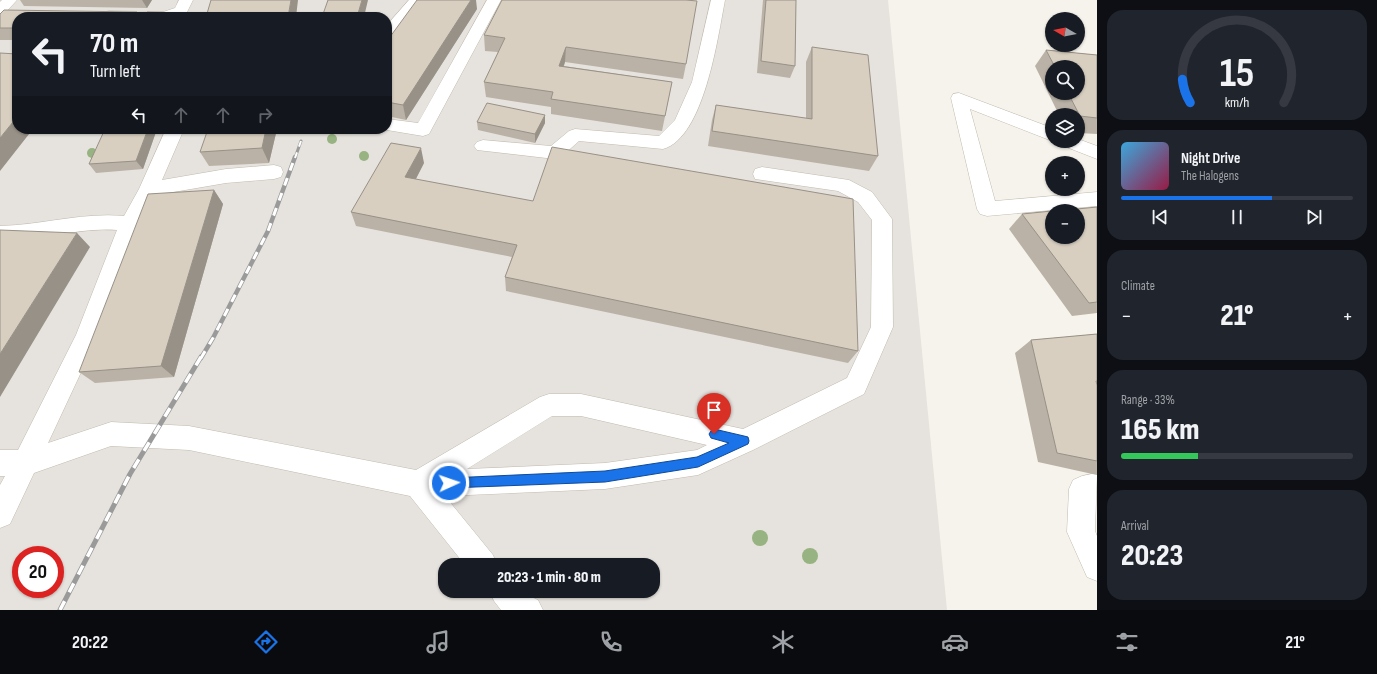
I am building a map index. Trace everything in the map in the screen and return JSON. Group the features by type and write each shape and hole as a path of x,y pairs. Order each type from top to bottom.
{"street":[{"path":"178,12 181,11 186,0"},
{"path":"392,29 418,0"},
{"path":"392,126 423,130 494,0"},
{"path":"483,146 555,153 575,135 663,143 683,122 700,82 718,0"},
{"path":"0,12 13,7"},
{"path":"1045,132 959,98 987,209 1097,199"},
{"path":"0,514 87,336 130,224 149,189 173,134"},
{"path":"1084,148 1097,153"},
{"path":"149,189 226,176 274,172"},
{"path":"0,463 25,464 111,434 188,438 418,484 605,476 698,462 856,386 882,327 882,219 869,202 865,197 842,185 762,174"},
{"path":"0,234 18,234 112,221 130,224"},
{"path":"418,484 549,405 581,405 744,441"},
{"path":"418,484 477,558"},
{"path":"1090,487 1081,532 1097,567"},
{"path":"510,598 515,605 528,610"}],"shaded area":[{"path":"0,0 888,0 947,610 0,610"}],"building":[{"path":"211,0 291,0 289,12 207,12"},
{"path":"328,0 362,0 358,12 324,12"},
{"path":"417,0 471,0 403,105 392,103 392,34"},
{"path":"502,0 697,1 686,64 566,47 559,66 672,82 665,116 551,99 553,92 484,82 505,38 484,35"},
{"path":"766,0 796,0 795,66 761,61"},
{"path":"4,10 137,12 12,12 12,28 0,28 0,14"},
{"path":"812,47 868,55 878,156 712,131 716,105 812,119"},
{"path":"1047,52 1097,55 1097,118 1085,117 1085,108 1076,108 1072,100 1085,100 1085,60 1051,60"},
{"path":"0,53 12,54 12,123 0,138"},
{"path":"487,103 545,115 535,134 477,122"},
{"path":"103,134 146,134 136,161 89,164"},
{"path":"206,134 265,134 262,148 200,152"},
{"path":"391,143 421,148 405,177 533,201 552,147 853,199 858,351 505,277 517,245 351,212"},
{"path":"214,190 161,366 79,372 148,194"},
{"path":"1097,207 1097,302 1089,303 1022,214 1045,212 1045,244 1085,244 1085,208"},
{"path":"0,230 77,233 0,354"},
{"path":"1097,334 1097,461 1057,453 1031,340"}],"railway":[{"path":"295,158 301,141"},
{"path":"201,358 213,338 268,231 295,157"},
{"path":"60,610 130,474 201,357"}],"route":[{"path":"449,483 605,476 698,462 744,441 714,434"}]}
